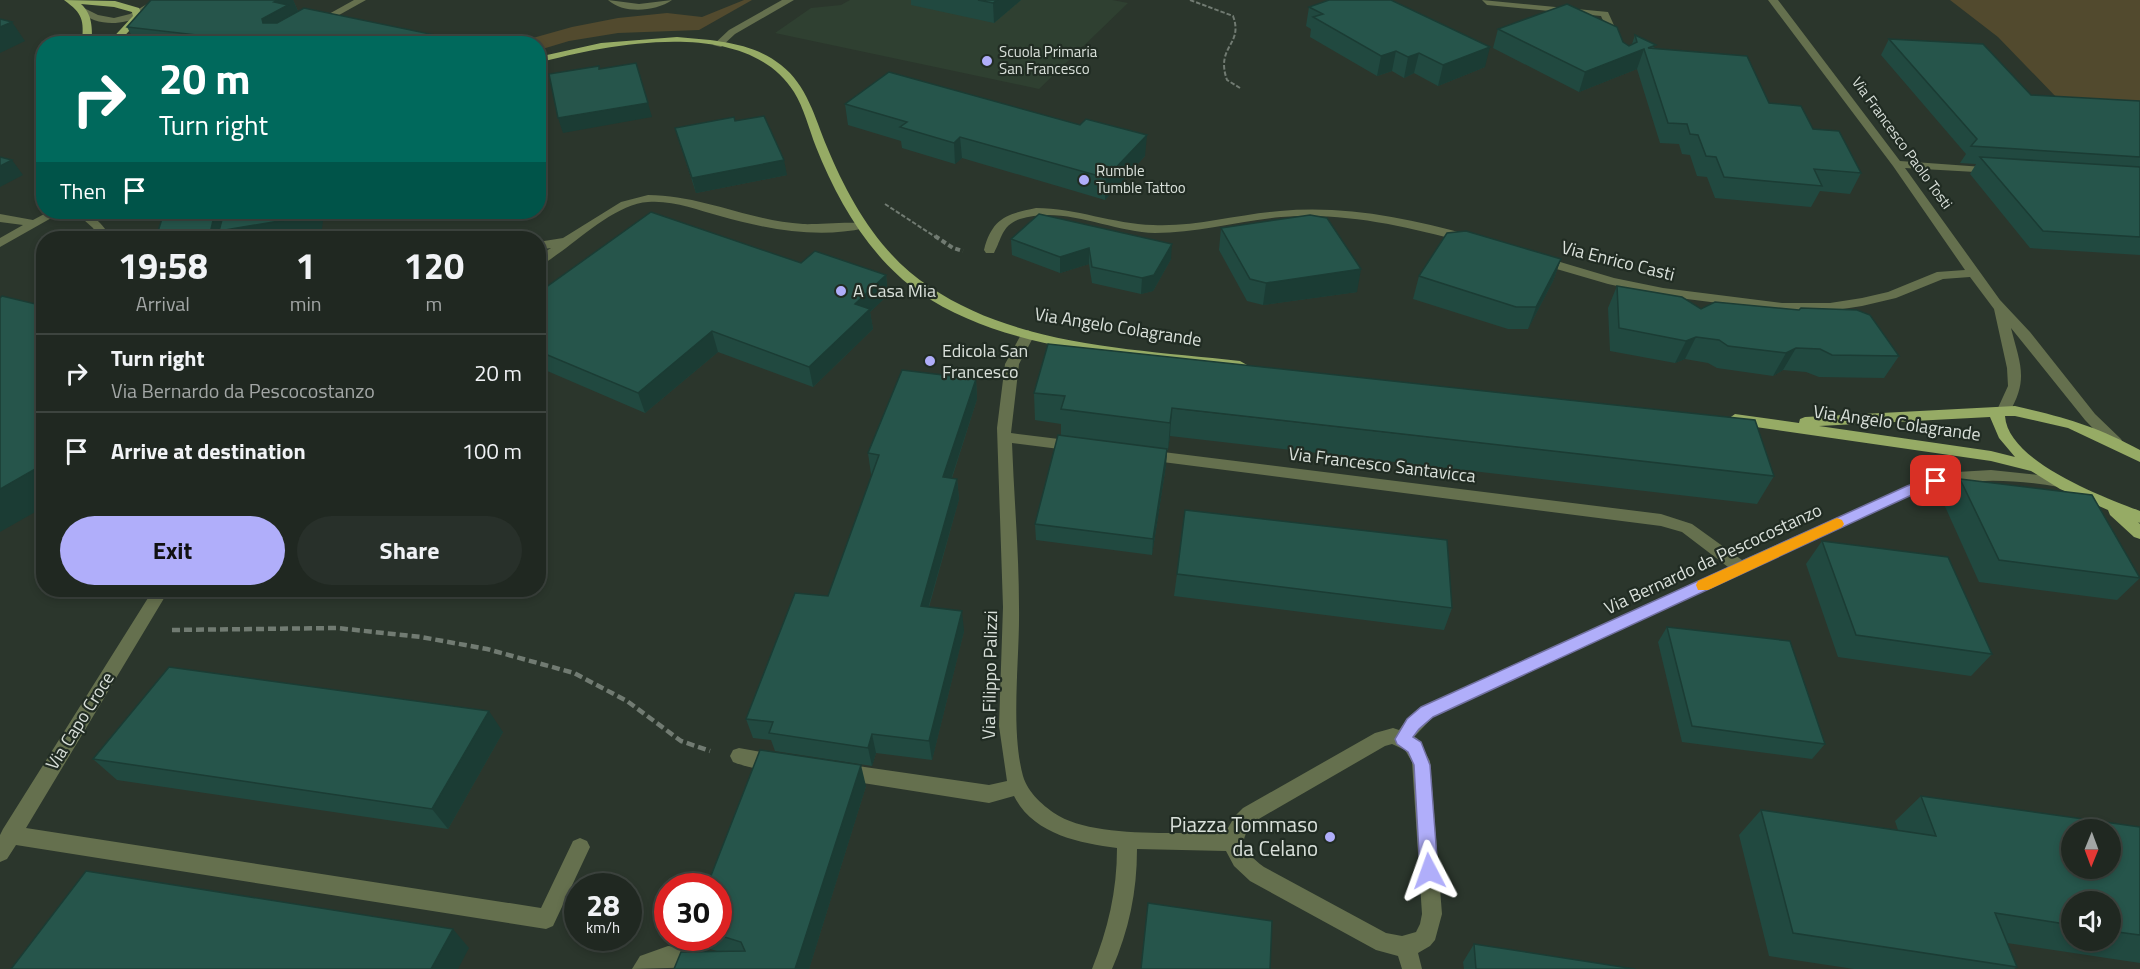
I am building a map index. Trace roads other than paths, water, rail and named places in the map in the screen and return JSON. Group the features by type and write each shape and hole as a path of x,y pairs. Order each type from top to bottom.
{"main road":[{"path":"69,0 129,6 136,10 138,16 119,36"},
{"path":"69,0 84,11 88,21 87,36"},
{"name":"Via Angelo Colagrande","path":"546,58 590,46 672,39 718,45 764,58 790,80 798,91 844,195 861,225 891,264 926,291 962,310 1028,334 1100,347 1259,368"},
{"path":"2001,412 1998,422 2006,436 2031,466 2059,482 2140,517"},
{"name":"Via Angelo Colagrande","path":"1757,422 1839,421 2001,412 2040,415 2073,424 2116,443 2140,457"},
{"name":"Via Angelo Colagrande","path":"1725,418 1991,456 2031,466"},
{"path":"2104,501 2140,533"}],"street":[{"path":"84,11 96,18 108,20 138,16 160,0"},
{"path":"294,36 361,0"},
{"path":"612,0 620,5 640,7 667,0"},
{"path":"718,45 740,27 789,0"},
{"path":"1487,0 1487,2 1605,14 1620,51"},
{"name":"Via Francesco Paolo Tosti","path":"1773,0 1897,165 2000,309 2025,335 2090,417 2116,443"},
{"path":"1897,165 2001,171"},
{"path":"546,257 627,203 651,198 667,199 740,218 789,227 833,230 861,225"},
{"path":"990,250 993,233 1006,221 1020,215 1047,212 1064,213 1118,226 1154,229 1196,226 1284,214 1354,215 1404,221 1479,242"},
{"path":"0,218 35,224"},
{"path":"0,243 44,219"},
{"path":"89,219 101,231"},
{"path":"546,245 569,241"},
{"name":"Via Enrico Casti","path":"1523,255 1645,289 1782,307 1830,307 1862,302 1892,295 1941,275 1973,273"},
{"name":"Via Francesco Paolo Tosti","path":"2000,309 2014,368 2015,386 2001,412"},
{"name":"Via Filippo Palizzi","path":"1028,334 1012,364 1004,437 1011,607 1008,735 1011,766 1018,787 1037,812 1056,824 1087,835 1127,840 1232,842"},
{"path":"1004,437 1086,447"},
{"name":"Via Francesco Santavicca","path":"1133,453 1661,520 1687,528 1741,568"},
{"name":"Via Bernardo da Pescocostanzo","path":"1403,739 1413,724 1427,712 1912,489 1936,481 1961,477 2003,476 2059,482"},
{"name":"Via Capo Croce","path":"0,853 157,597"},
{"path":"1393,736 1403,739 1415,747 1422,765 1432,914 1430,931 1426,937 1412,946 1383,943 1257,874 1239,859 1232,842 1236,826 1250,814 1381,739 1393,736"},
{"path":"739,756 797,765"},
{"path":"831,770 989,794 1018,787"},
{"path":"10,835 546,919 580,847"},
{"path":"1102,969 1123,915 1127,883 1127,840"},
{"path":"1406,947 1412,969"},
{"path":"642,969 655,959 669,956 719,964"}],"place":[{"name":"Scuola Primaria San Francesco","path":"987,61"},
{"name":"Rumble Tumble Tattoo","path":"1084,180"},
{"name":"A Casa Mia","path":"841,291"},
{"name":"Edicola San Francesco","path":"930,361"},
{"name":"Piazza Tommaso da Celano","path":"1330,837"}]}
